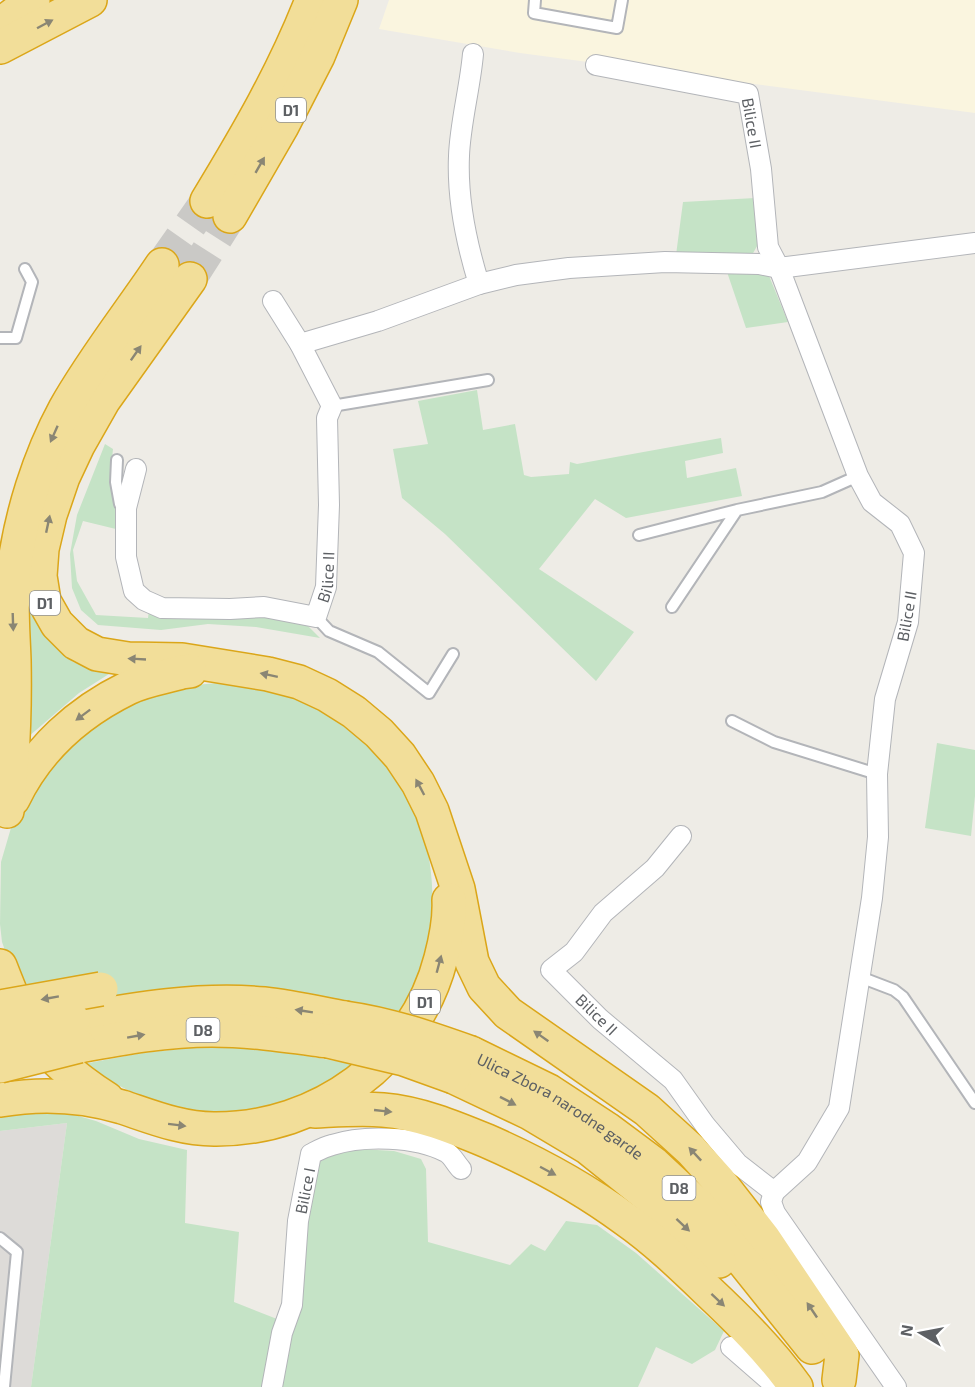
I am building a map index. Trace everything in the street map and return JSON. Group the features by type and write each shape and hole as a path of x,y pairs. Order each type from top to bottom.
{"highway":[{"path":"0,25 33,0"},
{"path":"0,47 90,0"},
{"path":"256,120 283,34 285,0"},
{"name":"D1","path":"312,0 296,41 256,120 219,208 282,126 318,57 341,0"},
{"name":"D1","path":"0,966 17,1007 44,1048 79,1082 121,1107 166,1123 213,1129 261,1126 307,1112 336,1097 363,1078 387,1056 408,1030 425,1002 446,940 449,907 448,874 442,842 432,811 418,783 400,756 363,719 327,695 298,682 268,674 182,660 128,659 97,654 76,643 57,624 44,601 40,576 42,549 50,515 63,477 78,445 176,272 81,382 64,411 47,450 25,512 14,570 12,600 13,766 4,821"},
{"path":"4,821 24,777 41,754 83,714 130,687 182,672 236,669"},
{"path":"442,842 458,889 472,962 484,987 508,1013 647,1110 691,1150 728,1172 764,1239 842,1354 832,1385"},
{"path":"0,1007 101,989 195,984 263,1004"},
{"name":"Ulica Zbora narodne garde","path":"0,1066 144,1007 214,1003 263,1004 336,1029 404,1059 463,1065 530,1113 587,1147 678,1220 709,1249 747,1295 832,1385"},
{"name":"Ulica Zbora narodne garde","path":"0,1038 76,1033 146,1035 212,1030 262,1032 336,1029"},
{"path":"0,1100 21,1096 61,1096 87,1098 121,1107"},
{"path":"307,1112 343,1109 383,1110 418,1116 452,1126 555,1175 610,1208 663,1249 742,1323 765,1347 796,1387"}],"street":[{"path":"473,54 459,155 460,206 479,284"},
{"name":"Bilice II","path":"596,65 748,94 761,169 768,247 779,268 858,476 872,502 900,524 914,554 908,622 885,699 877,774 878,837 872,898 839,1108 807,1162 774,1192 728,1172 705,1125 672,1080 600,1019 551,970 574,952 603,913 655,868 681,836"},
{"path":"300,344 378,321 479,284 516,275 569,268 665,262 759,264 779,268 975,243"},
{"path":"273,301 300,344 332,406"},
{"name":"Bilice II","path":"136,469 126,508 126,557 129,578 134,591 144,600 162,608 264,607 316,617 326,587 329,505 327,418 332,406"},
{"name":"Bilice I","path":"272,1387 282,1333 292,1305 298,1221 310,1154 332,1144 366,1139 388,1139 422,1143 448,1153 460,1169"},
{"path":"774,1192 771,1202 775,1213 896,1387"},
{"path":"731,1347 777,1387"}],"lane":[{"path":"536,0 534,14 617,28 622,0"},
{"path":"0,338 16,338 32,282 26,270"},
{"path":"332,406 488,380"},
{"name":"Bilice II","path":"117,460 116,482 120,504 126,508"},
{"path":"639,535 736,510 822,492 858,476"},
{"path":"672,607 736,510"},
{"path":"316,617 329,631 378,652 429,693 453,654"},
{"path":"732,722 774,742 877,774"},
{"path":"860,977 894,990 903,997 975,1103"},
{"path":"0,1238 16,1252 4,1387"}],"shaded area":[{"path":"389,0 975,0 975,113 520,53 379,29"},
{"path":"67,1123 31,1387 0,1387 0,1131"}],"green space":[{"path":"755,198 761,239 752,255 676,255 683,202"},
{"path":"726,269 767,271 788,322 746,328"},
{"path":"477,390 483,430 515,424 524,475 531,477 569,474 570,462 577,464 721,438 723,453 685,461 687,478 736,468 742,496 626,518 595,499 539,569 634,632 596,681 445,534 402,498 393,449 428,444 418,401"},
{"path":"105,444 113,449 110,477 120,530 83,521 73,550 77,581 96,615 148,618 149,610 253,613 303,621 320,638 256,627 208,624 161,630 98,625 81,610 72,588 70,554 77,515"},
{"path":"31,599 44,635 73,662 109,674 79,693 28,737 24,609"},
{"path":"230,682 290,694 325,710 350,727 380,754 403,784 423,831 429,856 432,907 424,966 399,1016 110,998 19,989 2,942 1,862 13,821 52,761 109,712 171,687"},
{"path":"937,743 975,750 975,796 971,836 925,828"},
{"path":"210,1046 257,1047 358,1065 331,1084 305,1096 247,1112 216,1115 180,1109 146,1098 114,1083 83,1064 142,1053"},
{"path":"24,1109 75,1115 139,1139 187,1150 185,1223 239,1232 234,1302 277,1319 263,1387 31,1387 67,1123 0,1131 0,1116"},
{"path":"360,1149 394,1151 421,1159 426,1169 428,1242 510,1265 531,1244 545,1251 566,1221 597,1225 636,1253 724,1331 715,1350 692,1364 656,1347 638,1387 278,1387 304,1244 315,1165 331,1155"}],"tunnel":[{"path":"162,265 207,201"},
{"path":"190,279 230,216"}]}
